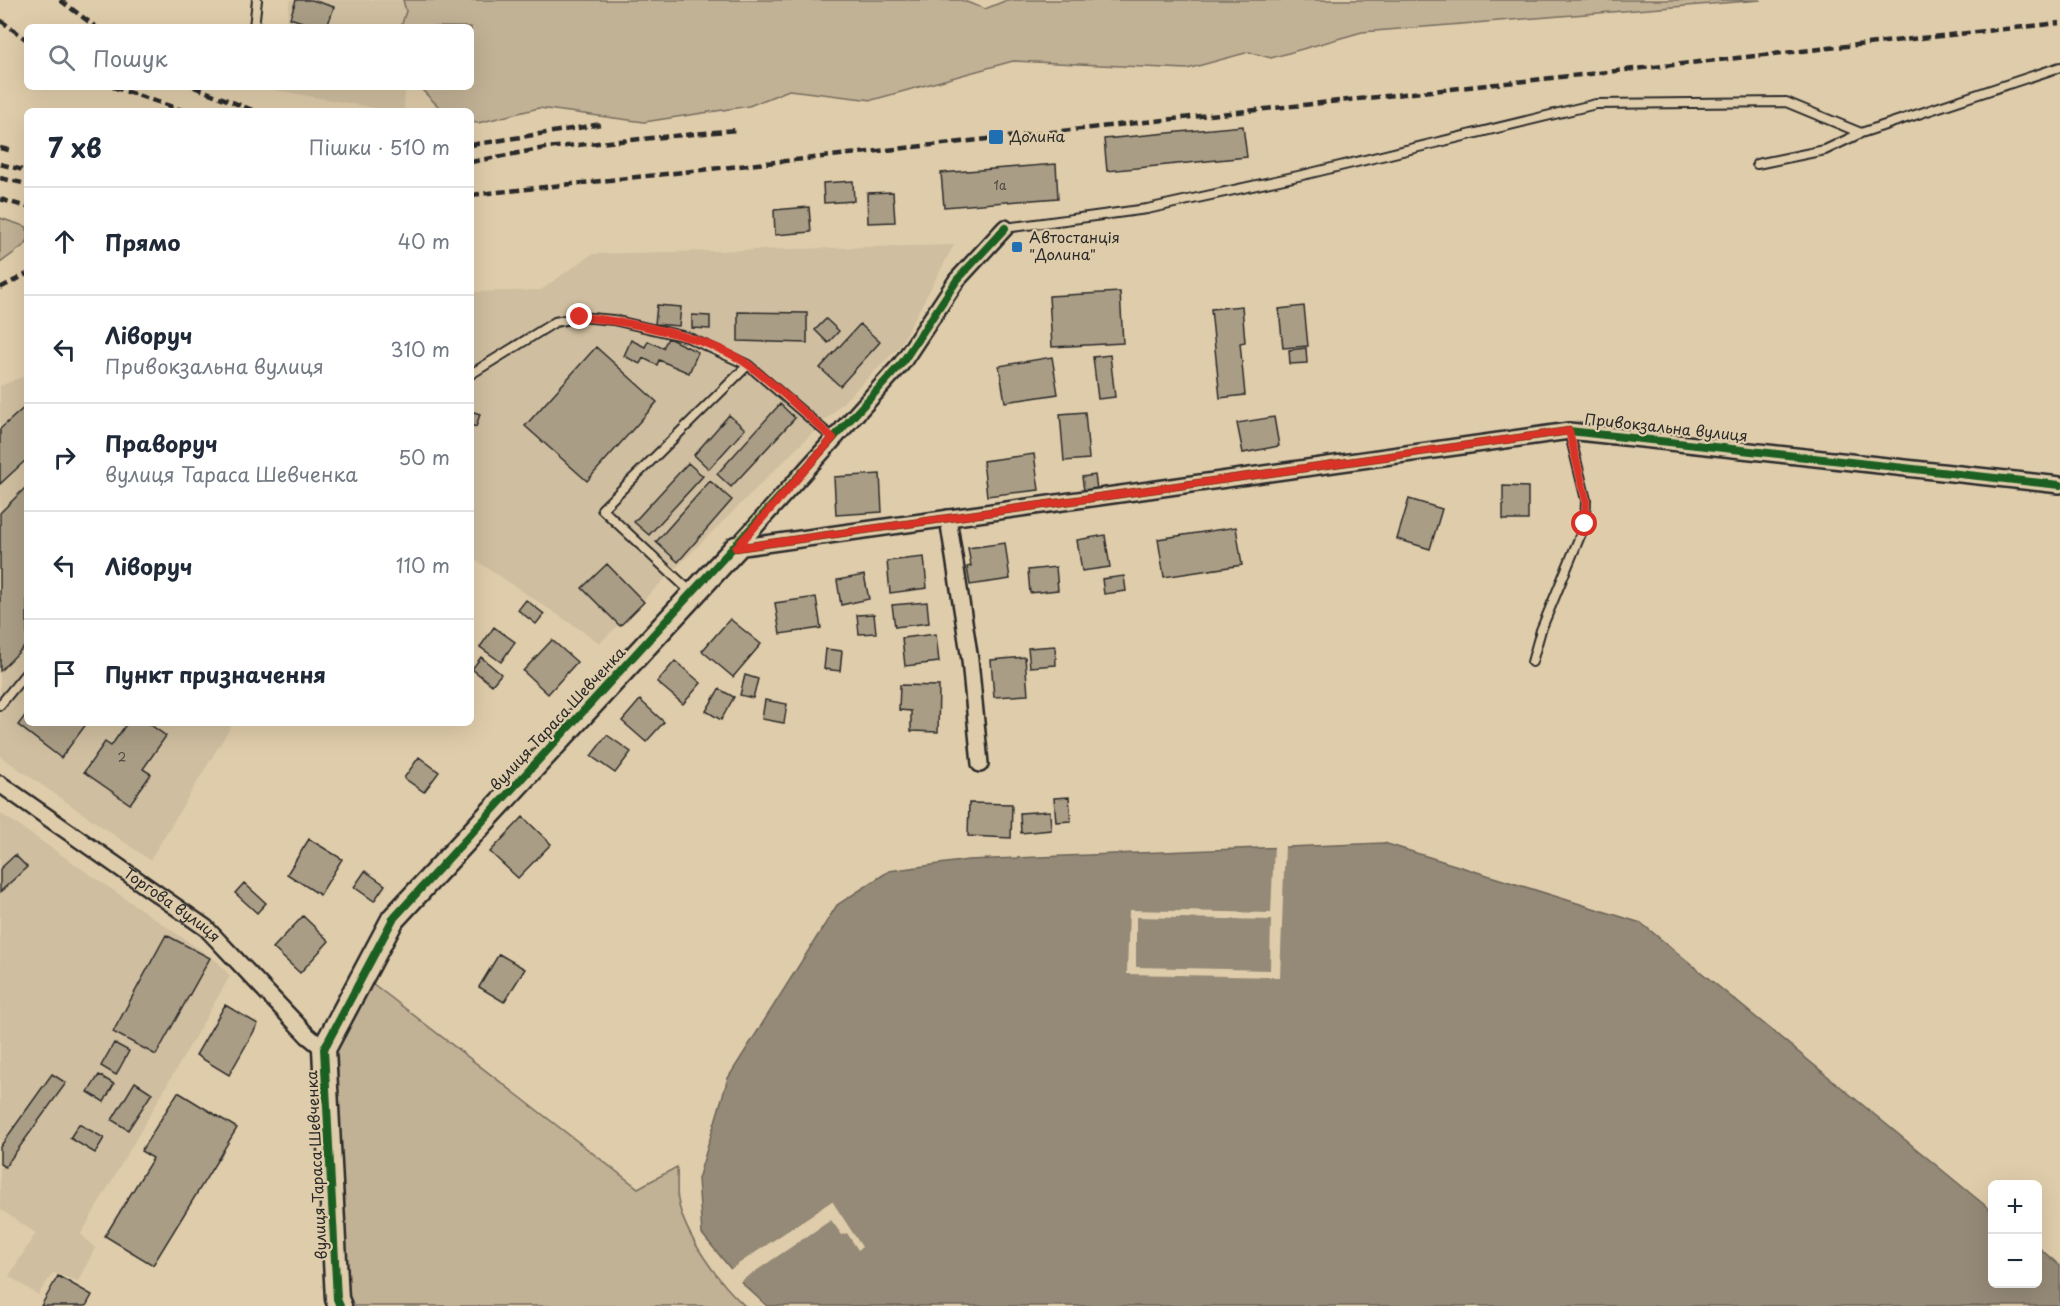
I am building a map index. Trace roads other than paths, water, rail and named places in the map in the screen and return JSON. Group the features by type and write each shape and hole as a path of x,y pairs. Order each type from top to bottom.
{"street":[{"name":"вулиця Тараса Шевченка","path":"340,1306 337,1299 324,1049 393,920 692,593 736,548 902,363 957,280 1005,228"},
{"name":"Привокзальна вулиця","path":"736,548 1569,431 2060,484"},
{"path":"948,518 970,660 980,764"},
{"name":"Торгова вулиця","path":"0,784 206,928 308,1036 324,1049"}],"lane":[{"path":"254,24 257,0"},
{"path":"1757,164 1825,150 1861,133 2060,67"},
{"path":"1005,228 1147,209 1307,174 1596,104 1786,102 1861,133"},
{"path":"474,372 555,322 580,317 613,320 687,337 748,365 833,438"},
{"path":"692,593 602,509 748,365"},
{"path":"1532,662 1541,630 1585,524 1586,500 1569,431"},
{"path":"0,705 24,676"}],"railway":[{"path":"60,0 92,24"},
{"path":"0,20 24,38"},
{"path":"474,195 2060,23"},
{"path":"122,90 176,108"},
{"path":"202,90 247,108"},
{"path":"474,145 602,124"},
{"path":"474,161 545,148 737,130"},
{"path":"0,148 9,150"},
{"path":"0,164 24,170"},
{"path":"0,178 24,183"},
{"path":"0,199 24,206"},
{"path":"0,288 24,276"}],"place":[{"name":"Долина","path":"996,137"},
{"name":"Автостанція \"Долина\"","path":"1017,247"}]}
